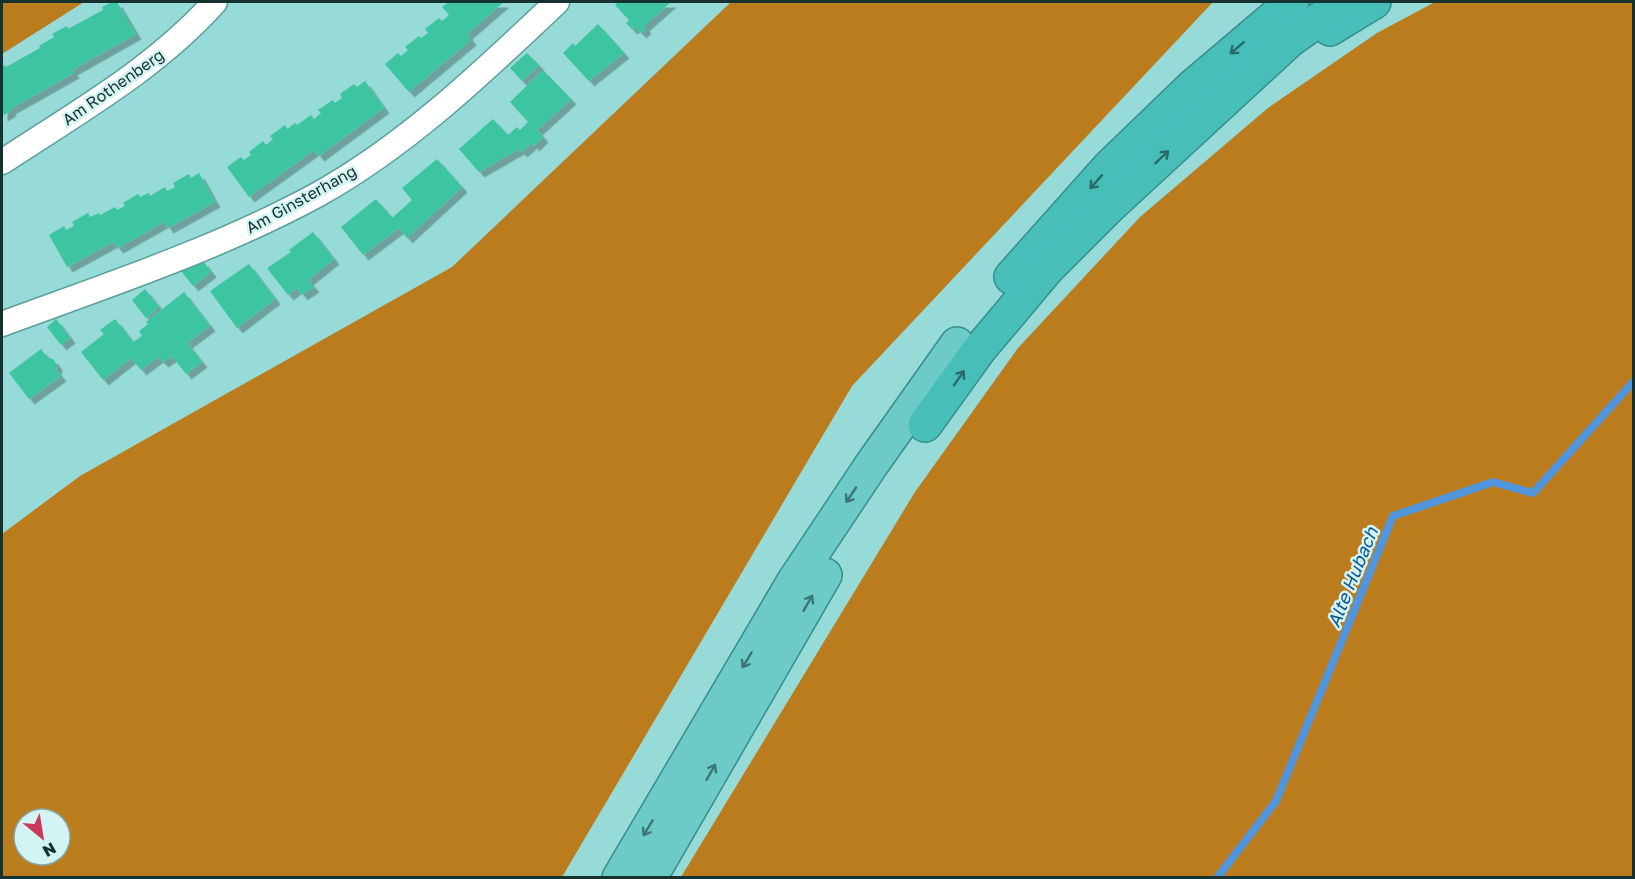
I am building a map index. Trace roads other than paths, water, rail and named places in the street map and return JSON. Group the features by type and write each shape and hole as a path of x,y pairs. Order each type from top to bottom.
{"highway":[{"path":"618,878 794,581 872,464 957,344 1031,253 1110,167 1193,86 1292,2"},
{"path":"650,878 815,591 892,471 979,350 1048,268 1110,206 1290,40 1344,2"},
{"path":"1190,131 1275,66 1374,2"}],"street":[{"name":"Am Rothenberg","path":"2,162 101,99 161,54 193,26 215,2"},
{"name":"Am Ginsterhang","path":"2,324 244,232 318,194 390,148 468,86 557,2"}],"waterway":[{"name":"Alte Hubach","path":"1217,878 1276,801 1393,516 1493,482 1533,493 1634,381"}]}
